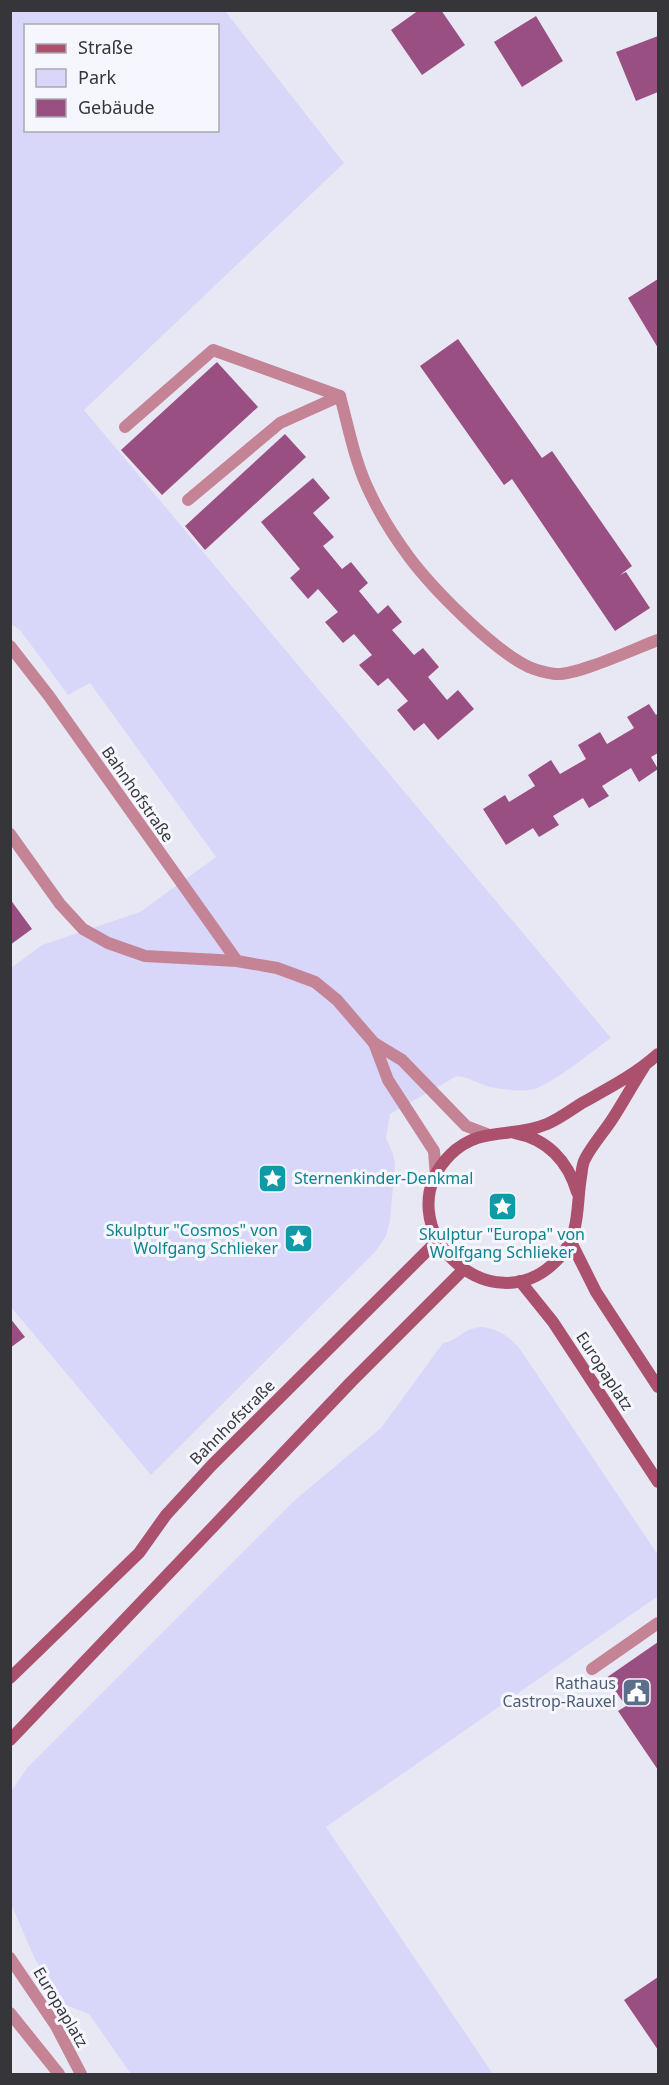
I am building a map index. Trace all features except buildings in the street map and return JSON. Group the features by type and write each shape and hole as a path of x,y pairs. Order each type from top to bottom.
{"main road":[{"path":"644,1067 584,1161 578,1194 578,1219 571,1242 549,1267 520,1281 496,1282 484,1280 463,1270 448,1257 433,1231 429,1209 436,1177 448,1157 456,1149 476,1137 547,1124 644,1067 658,1054"},
{"path":"511,1132 527,1135 542,1142 555,1152 566,1164 574,1179 578,1194"},
{"name":"Bahnhofstraße","path":"10,1678 139,1553 166,1515 212,1465 437,1241"},
{"path":"571,1242 596,1292 658,1386"},
{"path":"10,1740 343,1391 463,1270"},
{"name":"Europaplatz","path":"520,1281 553,1322 658,1482"}],"street":[{"path":"125,426 213,350 340,396"},
{"path":"188,500 280,423 340,396"},
{"path":"340,396 355,455 370,494 387,524 409,557 433,586 504,651 530,668 558,674 588,667 658,640"},
{"name":"Bahnhofstraße","path":"10,646 49,696 237,961"},
{"path":"10,834 60,904 83,928 108,943 145,956 237,961 277,968 315,982 337,1000 374,1043 402,1060 466,1126 487,1134"},
{"path":"374,1043 388,1080 434,1151 436,1177"},
{"path":"592,1669 658,1623"},
{"name":"Europaplatz","path":"10,1958 56,2026 81,2074"},
{"path":"10,2013 59,2074"}],"green space":[{"path":"11,11 225,11 344,163 84,410 611,1038 561,1074 534,1089 515,1090 491,1087 457,1076 390,1114 386,1138 395,1164 390,1221 386,1236 375,1252 151,1475 11,1307 11,968 42,945 140,912 216,857 90,683 68,695 20,630 11,624"},
{"path":"481,1327 493,1329 504,1335 522,1352 658,1555 658,1596 326,1827 493,2074 131,2074 89,2014 66,2005 35,1959 11,1904 12,1790 27,1768 295,1500 381,1428 443,1343 469,1330"}],"place":[{"name":"Sternenkinder-Denkmal","path":"273,1178"},
{"name":"Skulptur \"Europa\" von Wolfgang Schlieker","path":"502,1206"},
{"name":"Skulptur \"Cosmos\" von Wolfgang Schlieker","path":"299,1239"},
{"name":"Rathaus Castrop-Rauxel","path":"637,1692"}]}
